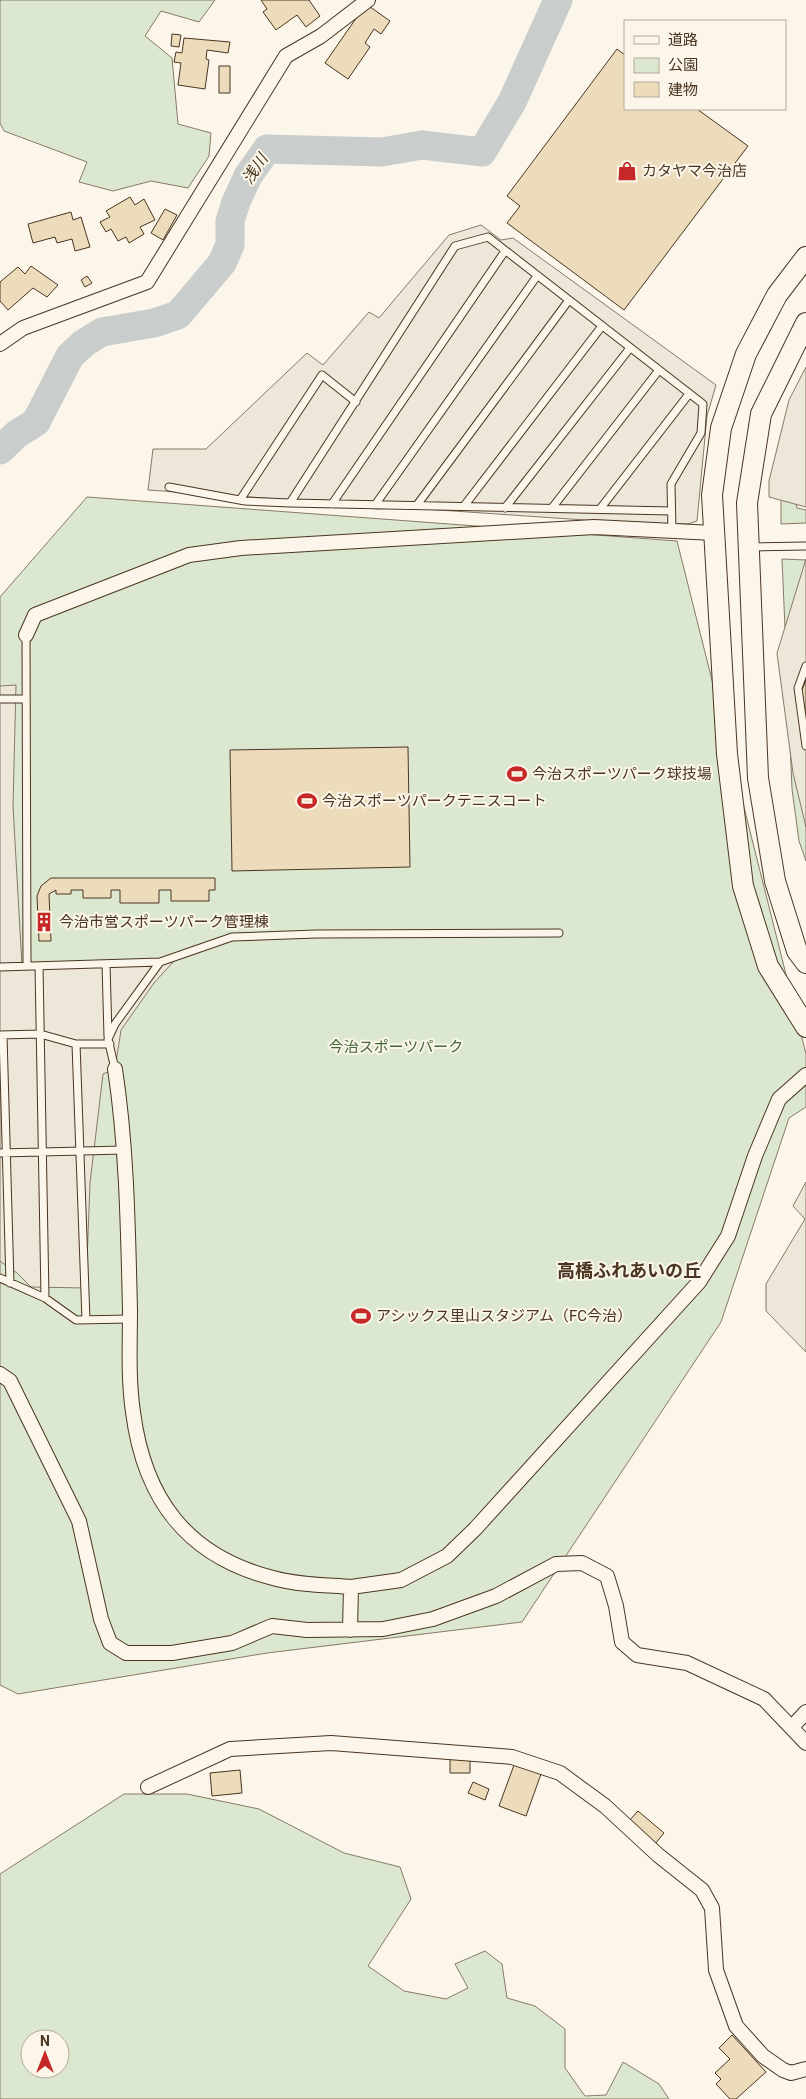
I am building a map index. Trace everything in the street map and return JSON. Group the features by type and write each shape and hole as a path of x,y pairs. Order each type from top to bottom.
{"street":[{"path":"0,344 23,328 148,282 286,56 320,36 368,0"},
{"path":"806,257 777,295 746,354 721,428 712,495 727,754 743,886 768,966 806,1027"},
{"path":"806,323 761,414 747,502 758,778 776,881 797,951 806,963"},
{"path":"26,635 35,615 189,555 241,548 594,527 714,533"},
{"path":"115,1069 123,1150 131,1388 136,1432 151,1484 165,1510 182,1529 207,1549 239,1566 272,1578 300,1584 351,1587 401,1580 447,1556 475,1529 699,1282 728,1236 756,1156 779,1099 806,1075"},
{"path":"0,1374 10,1381 79,1521 100,1619 110,1643 126,1653 172,1653 232,1643 272,1626 307,1630 384,1629 433,1619 496,1596 556,1564 582,1563 607,1576 616,1606 622,1642 637,1655 687,1663 727,1680 764,1699 806,1743"},
{"path":"350,1630 351,1587"},
{"path":"792,1727 806,1712"},
{"path":"148,1787 230,1749 322,1743 512,1757 560,1773 605,1806 658,1855 702,1890 712,1908 716,1970 736,2026 763,2056 783,2070 791,2073 806,2069"}],"lane":[{"path":"290,503 455,246 488,238 703,404 701,433 671,484 672,531"},
{"path":"332,504 505,251"},
{"path":"375,505 537,276"},
{"path":"417,505 569,300"},
{"path":"464,506 602,326"},
{"path":"505,508 630,348"},
{"path":"552,508 658,370"},
{"path":"240,500 322,375 356,402"},
{"path":"600,509 689,394"},
{"path":"169,488 240,500 290,503 671,511"},
{"path":"749,547 806,546"},
{"path":"26,635 27,966"},
{"path":"806,666 798,688 806,746"},
{"path":"0,699 26,699"},
{"path":"0,967 160,962 232,937 326,934 559,933"},
{"path":"109,1041 115,1024 160,962"},
{"path":"106,964 109,1041 115,1069"},
{"path":"39,966 45,1298"},
{"path":"10,1283 3,1153 1,1035 40,1034 76,1044 109,1041"},
{"path":"76,1044 86,1320"},
{"path":"3,1153 123,1150"},
{"path":"0,1278 45,1298 76,1320 130,1319"}],"green space":[{"path":"0,0 215,0 199,22 161,11 145,36 172,58 178,124 211,133 209,156 188,188 151,181 113,191 79,182 87,162 4,131 0,123"},
{"path":"790,479 797,508 806,510 806,523 781,524 781,501"},
{"name":"今治スポーツパーク","path":"87,497 677,541 806,1054 806,1107 789,1118 721,1322 522,1622 267,1653 18,1694 0,1685 0,597"},
{"path":"782,559 806,560 793,657 806,780 806,861 799,841 792,789"},
{"path":"124,1794 187,1794 259,1809 344,1853 400,1867 411,1899 368,1966 404,1991 446,1999 468,1988 455,1964 485,1951 502,1964 507,1998 535,2006 565,2029 565,2068 585,2096 606,2095 623,2062 659,2084 669,2099 0,2099 0,1874"}],"shaded area":[{"path":"481,225 501,240 513,238 716,385 707,416 697,521 688,524 628,523 148,490 153,449 206,449 307,353 323,365 369,312 379,318 449,235"},
{"path":"806,367 806,507 769,497 769,481 789,400"},
{"path":"806,559 806,680 800,695 806,726 806,827 793,773 777,653"},
{"path":"16,685 13,806 22,966 64,963 173,962 154,983 121,1030 115,1069 103,1074 90,1183 86,1288 31,1287 17,1273 0,1261 0,686"},
{"path":"806,1182 806,1352 766,1311 766,1284 805,1219 793,1206"}],"building":[{"path":"261,0 309,0 320,16 306,27 297,15 276,30 263,12 267,9"},
{"path":"366,4 390,21 381,34 374,29 365,43 370,47 348,79 325,63"},
{"path":"172,34 181,35 179,47 171,46"},
{"path":"184,38 230,42 228,53 207,50 206,59 209,60 205,89 178,85 181,63 174,62 176,52 182,53"},
{"name":"カタヤマ今治店","path":"617,49 624,54 624,110 698,110 748,146 624,310 507,223 520,206 507,196"},
{"path":"219,66 230,66 230,93 219,93"},
{"path":"130,197 135,205 144,199 155,220 140,227 144,234 129,243 126,237 118,241 111,229 106,232 100,222 110,217 106,211"},
{"path":"165,209 177,215 163,240 151,233"},
{"path":"71,212 73,220 81,217 90,247 75,251 72,239 57,243 55,237 33,243 28,224"},
{"path":"31,266 58,285 47,297 33,288 8,310 0,301 0,282 18,267 25,274"},
{"path":"87,276 92,283 85,287 81,280"},
{"path":"806,680 806,726 800,695"},
{"path":"408,747 410,867 232,871 230,750"},
{"name":"今治市営スポーツパーク管理棟","path":"51,878 215,878 215,890 209,890 209,901 171,901 171,890 159,890 159,903 120,903 120,890 111,890 111,898 83,898 83,890 71,890 71,894 56,894 56,890 49,894 51,941 39,941 37,896 41,886"},
{"path":"450,1759 470,1759 470,1773 450,1773"},
{"path":"514,1765 541,1774 526,1816 499,1806"},
{"path":"240,1770 242,1793 212,1796 210,1773"},
{"path":"473,1782 489,1789 485,1800 468,1793"},
{"path":"638,1811 664,1833 655,1844 628,1822"},
{"path":"732,2035 766,2072 736,2099 730,2099 716,2084 721,2079 715,2073 730,2059 719,2048"}],"waterway":[{"name":"浅川","path":"0,450 17,434 36,422 70,356 84,343 102,332 154,323 178,315 222,263 230,245 230,221 236,202 248,176 267,149 382,152 422,145 482,152 512,102 558,0"}],"place":[{"name":"カタヤマ今治店","path":"627,171"},
{"name":"今治スポーツパーク球技場","path":"517,774"},
{"name":"今治スポーツパークテニスコート","path":"307,801"},
{"name":"今治市営スポーツパーク管理棟","path":"44,922"},
{"name":"アシックス里山スタジアム（FC今治）","path":"361,1316"}],"district":[{"name":"高橋ふれあいの丘","path":"629,1270"}]}
